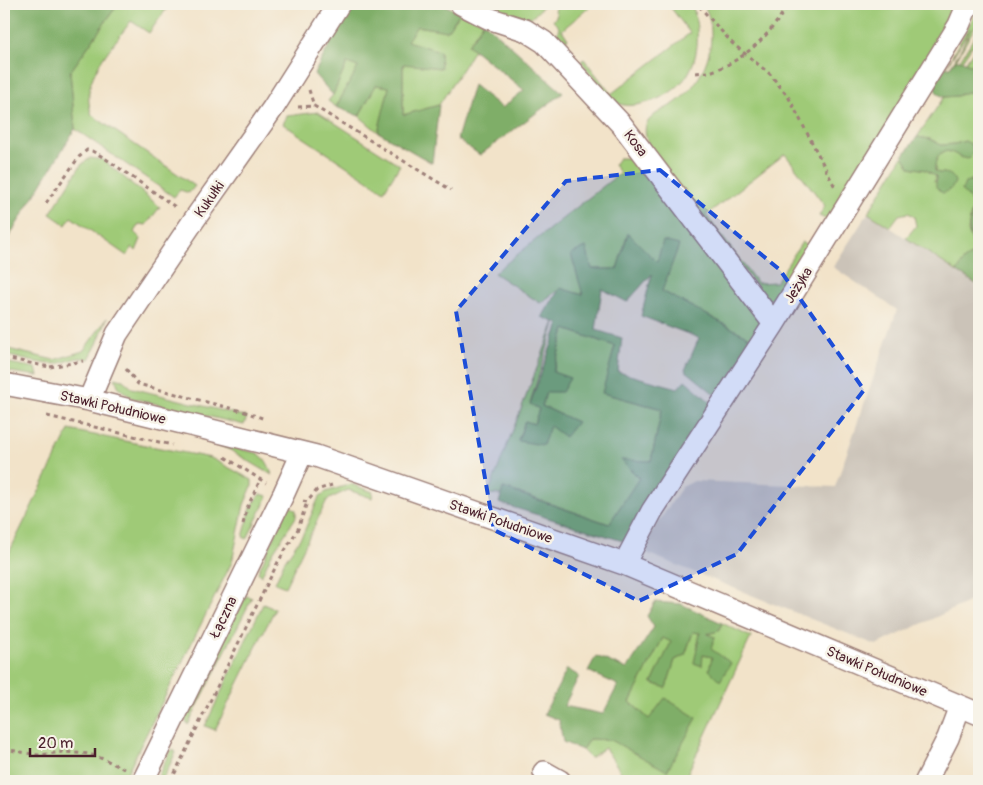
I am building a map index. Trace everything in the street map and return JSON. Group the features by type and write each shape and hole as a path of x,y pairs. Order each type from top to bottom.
{"street":[{"name":"Kukułki","path":"89,400 117,334 273,108 339,4"},
{"name":"Kosa","path":"461,4 488,18 525,30 544,42 622,125 774,324"},
{"name":"Jeżyka","path":"624,564 652,511 774,324 959,25 968,4"},
{"name":"Stawki Południowe","path":"4,384 89,400 302,453 624,564 970,710"},
{"name":"Łączna","path":"144,780 302,453"},
{"path":"926,781 948,738 970,710"}],"path":[{"path":"696,72 713,71 745,53 772,28 788,4"},
{"path":"699,6 732,43 770,74 789,98 846,208"},
{"path":"273,108 314,106 451,190"},
{"path":"46,204 79,157 87,150 104,157 194,220"},
{"path":"45,416 177,446"},
{"path":"224,457 260,480 284,493 307,502"},
{"path":"248,506 260,480"},
{"path":"171,781 278,562 298,529 307,502 317,490 334,485"},
{"path":"4,749 38,755 64,752 89,754 106,760 144,780"}],"highlighted area":[{"path":"660,170 780,270 864,390 737,554 639,601 494,530 456,311 566,181"}],"shaded area":[{"path":"868,213 979,286 979,597 876,645 649,554 643,545 682,487 694,481 835,487 897,310 833,267"}],"green space":[{"path":"4,4 118,4 70,72 75,129 4,245"},
{"path":"118,4 170,4 149,33 131,21 107,53 93,77 90,89 89,102 92,115 195,186 189,193 180,190 174,197 75,129 70,72"},
{"path":"351,4 443,4 460,13 447,31 417,26 407,41 440,51 441,68 403,64 403,115 439,105 432,163 378,132 389,87 376,85 359,116 336,107 358,67 347,63 333,95 314,74"},
{"path":"482,4 545,4 527,20 515,21"},
{"path":"558,4 593,4 562,30 568,39 564,41 557,34 559,27 553,21 557,15 555,10"},
{"path":"668,4 692,4 696,20 696,50 693,64 687,76 677,87 649,102 628,105 615,102 601,89 581,61 584,59 611,94 690,33"},
{"path":"703,4 963,4 830,221 819,216 825,206 785,154 706,215 757,283 776,282 802,242 807,245 783,282 780,293 771,300 766,299 648,146 645,132 647,123 656,114 675,103 684,95 692,87 705,66 711,42 711,30 709,16"},
{"path":"978,4 979,38 970,47 962,61 960,60 978,31 976,25 956,60 950,67 971,28 946,67 975,14"},
{"path":"460,13 484,22 468,45 474,50 439,105 403,115 403,63 440,68 406,41 417,26 447,31"},
{"path":"484,22 563,93 480,155 457,139 473,85 502,108 524,90 468,45"},
{"path":"979,42 979,68 965,63"},
{"path":"956,60 979,68 979,94 966,92 957,96 944,97 938,94 935,89 938,76"},
{"path":"347,63 359,67 336,107 328,101 333,95"},
{"path":"376,85 390,87 378,132 359,116"},
{"path":"966,92 979,94 979,177 965,183 967,196 971,200 973,208 968,231 974,246 972,255 964,260 957,272 906,238 916,226 914,216 908,213 899,215 890,227 868,213 903,156 910,167 926,170 936,176 934,182 944,173 935,171 936,161 941,154 947,151 955,153 962,158 965,141 941,145 930,139 917,137 944,97 957,96"},
{"path":"318,112 400,165 384,191 283,124 287,116"},
{"path":"917,137 930,139 941,145 965,141 971,144 975,152 968,159 947,151 937,158 935,171 949,174 955,182 947,192 942,193 936,187 936,176 926,170 910,167 903,156"},
{"path":"90,158 103,160 160,207 146,225 139,224 134,232 141,239 136,251 132,247 127,256 71,217 66,225 50,214 81,165"},
{"path":"619,158 633,158 650,168 760,317 754,340 662,291 657,263 628,234 617,269 592,269 583,295 560,289 540,303 494,273 620,173 614,165"},
{"path":"979,177 979,211 977,219 980,227 980,237 975,255 979,266 978,285 957,272 964,260 972,255 973,250 973,243 969,232 972,205 962,190 965,183"},
{"path":"628,233 657,262 663,241 679,245 662,291 754,340 718,397 685,370 699,338 641,316 652,274 627,302 602,289 596,330 622,338 618,372 678,388 685,380 714,405 626,542 499,503 503,488 609,524 639,478 621,460 651,461 662,409 602,393 615,346 565,329 553,372 570,378 562,392 546,392 542,406 577,422 565,437 550,426 543,445 518,441 525,421 534,424 539,409 530,404 559,324 542,317 560,288 583,295 571,254 586,247 592,269 617,269"},
{"path":"558,314 530,403 539,409 534,424 525,421 518,440 550,426 576,422 542,406 546,392 570,379 553,373 565,329 615,346 603,393 662,409 651,461 609,524 504,488 501,495 488,494"},
{"path":"107,318 89,359 80,358 48,364 4,355 4,348 54,360 83,351"},
{"path":"4,362 36,368 38,376 4,371"},
{"path":"115,378 123,380 132,388 247,417 244,425 132,398 119,388"},
{"path":"69,430 211,458 252,480 252,486 244,505 232,562 123,781 4,781 4,563"},
{"path":"216,444 257,453 267,462 272,475 230,450"},
{"path":"351,484 373,492 372,498 348,490 327,500 285,587 275,583 284,562 303,534 319,497 326,492"},
{"path":"260,494 268,496 247,539 243,537 251,508"},
{"path":"289,505 296,510 296,517 272,554 261,576 258,572"},
{"path":"247,596 252,598 188,725 185,719"},
{"path":"655,602 681,604 722,623 719,631 707,634 715,637 711,649 731,663 720,681 709,670 712,657 703,655 702,666 694,663 700,633 693,632 685,655 675,660 666,688 652,683 671,642 663,638 630,702 649,719 665,698 697,718 667,771 611,740 589,739 582,750 563,742 559,720 544,714 567,669 579,676 564,706 603,714 618,685 588,671 596,656 627,669 654,627 647,616"},
{"path":"263,604 275,609 215,730 205,726"},
{"path":"722,623 751,637 684,781 627,781 605,748 590,758 582,750 589,739 611,740 649,719 630,702 663,637 672,642 652,683 666,687 675,660 685,655 693,632 700,633 702,655 713,657 706,634 719,631"},
{"path":"170,751 176,752 162,781 156,781"}]}
